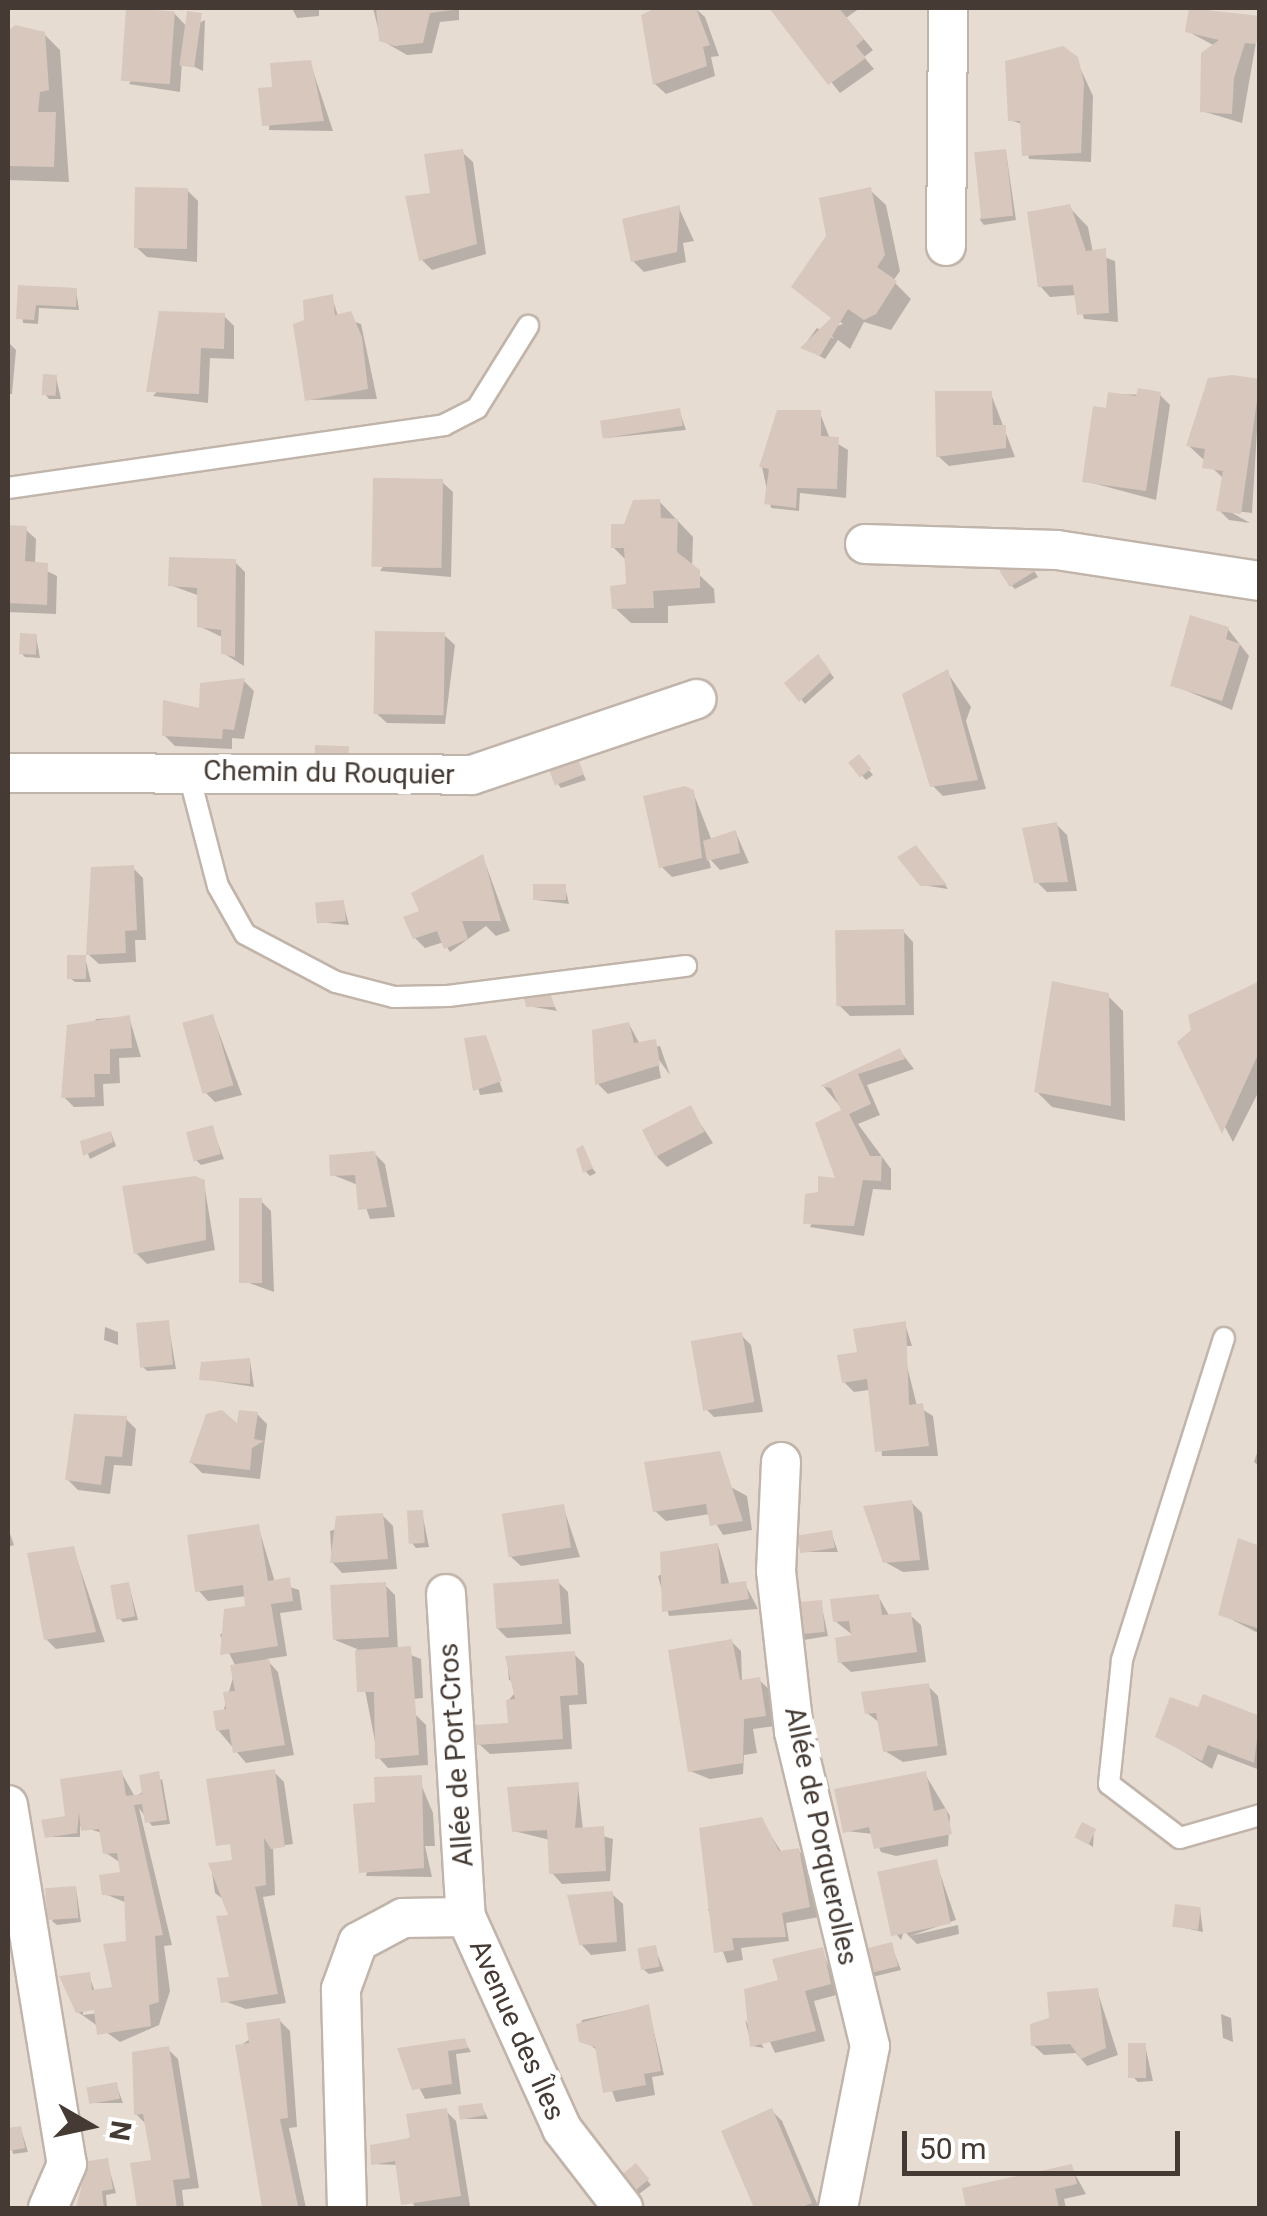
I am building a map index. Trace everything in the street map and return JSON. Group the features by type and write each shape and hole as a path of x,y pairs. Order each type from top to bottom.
{"street":[{"path":"946,246 948,8"},
{"path":"865,544 1056,550 1260,581"},
{"name":"Chemin du Rouquier","path":"8,773 188,770 472,775 697,700"},
{"name":"Allée de Porquerolles","path":"780,1462 776,1572 794,1732 870,2046 838,2207"},
{"name":"Allée de Port-Cros","path":"446,1594 466,1916"},
{"path":"8,1806 52,2083 31,2110 48,2208"},
{"name":"Avenue des Îles","path":"347,2208 341,1990 358,1942 403,1918 466,1916 562,2129 623,2208"}],"lane":[{"path":"8,488 444,425 477,408 528,326"},
{"path":"188,770 218,886 244,934 336,982 394,998 448,996 686,966"},
{"path":"1224,1338 1122,1660 1109,1784 1180,1838 1260,1815"}],"shaded area":[{"path":"8,8 1259,8 1259,2208 8,2208"}],"building":[{"path":"126,8 175,11 170,84 121,81"},
{"path":"376,8 453,10 430,13 423,43 395,46 379,41"},
{"path":"656,8 696,8 710,45 703,47 707,66 653,85 641,15"},
{"path":"769,8 839,8 864,39 856,46 866,58 828,85"},
{"path":"1189,8 1260,16 1256,44 1245,43 1234,78 1232,114 1200,112 1201,53 1219,40 1185,32"},
{"path":"187,11 202,13 194,68 179,65"},
{"path":"15,25 45,32 49,90 40,92 38,112 56,112 54,167 8,166 8,31"},
{"path":"1063,46 1078,57 1084,83 1081,153 1022,156 1020,121 1008,121 1005,61"},
{"path":"311,60 324,121 262,126 258,88 272,87 270,63"},
{"path":"463,149 477,244 419,261 405,196 430,193 424,154"},
{"path":"1006,149 1013,216 981,219 974,152"},
{"path":"135,187 188,188 187,249 134,248"},
{"path":"871,187 885,255 877,267 897,281 876,314 864,320 848,309 820,356 800,348 831,318 791,287 826,236 819,198"},
{"path":"1070,204 1086,251 1106,248 1109,313 1077,315 1073,285 1038,287 1027,212"},
{"path":"680,205 677,252 631,262 622,219"},
{"path":"18,285 77,288 76,307 36,305 34,320 16,319"},
{"path":"333,294 335,315 351,311 362,337 368,389 305,401 293,324 304,320 303,300"},
{"path":"159,311 225,313 224,349 201,348 199,394 146,392"},
{"path":"43,374 57,375 56,396 42,395"},
{"path":"1233,375 1260,379 1241,514 1216,511 1223,471 1202,468 1205,449 1186,446 1208,378"},
{"path":"1138,388 1161,392 1146,491 1082,482 1093,406 1106,408 1108,392 1136,396"},
{"path":"935,391 992,391 993,425 1006,425 1006,448 936,457"},
{"path":"680,408 683,426 603,438 600,421"},
{"path":"777,410 821,410 821,436 839,437 837,489 797,488 796,508 764,504 769,469 759,467"},
{"path":"373,478 443,479 441,568 371,567"},
{"path":"660,499 661,518 678,519 677,552 700,570 700,588 653,591 654,608 612,609 610,586 626,584 624,548 611,548 611,524 624,524 633,500"},
{"path":"8,525 27,526 25,561 48,563 47,605 8,603"},
{"path":"1025,555 1035,571 1010,587 1000,571"},
{"path":"169,557 236,559 235,657 221,654 221,630 197,627 197,588 168,586"},
{"path":"1190,615 1229,627 1226,639 1240,644 1222,701 1170,686"},
{"path":"375,631 445,632 444,715 374,714"},
{"path":"20,633 37,634 36,655 19,654"},
{"path":"818,654 831,672 799,702 784,683"},
{"path":"948,669 978,780 930,787 902,694"},
{"path":"245,678 234,730 223,729 222,739 162,736 163,700 199,708 200,683"},
{"path":"315,745 349,746 348,767 314,766"},
{"path":"576,753 584,775 555,785 547,764"},
{"path":"859,754 871,769 860,778 848,763"},
{"path":"685,786 694,790 702,858 659,868 643,796"},
{"path":"1057,822 1068,882 1034,883 1022,828"},
{"path":"736,830 740,853 707,861 703,841"},
{"path":"916,845 947,885 920,886 897,857"},
{"path":"483,854 501,921 462,921 468,939 444,949 437,931 413,939 403,917 419,911 411,893"},
{"path":"134,865 137,930 125,931 126,953 86,955 91,867"},
{"path":"533,884 566,884 566,900 533,900"},
{"path":"344,900 346,921 317,923 315,903"},
{"path":"904,929 905,1005 836,1006 835,930"},
{"path":"67,955 86,955 86,979 67,979"},
{"path":"1052,981 1109,993 1111,1106 1034,1092"},
{"path":"1260,981 1260,1050 1222,1134 1177,1042 1191,1030 1188,1015"},
{"path":"523,993 550,993 555,1007 526,1007"},
{"path":"213,1014 233,1085 203,1094 182,1023"},
{"path":"130,1015 132,1048 110,1049 110,1074 94,1074 95,1097 61,1098 67,1025"},
{"path":"629,1022 634,1043 656,1039 660,1065 595,1085 592,1030"},
{"path":"486,1035 502,1081 473,1091 464,1038"},
{"path":"900,1048 905,1059 858,1074 871,1104 849,1114 870,1156 882,1156 881,1181 863,1180 854,1226 803,1224 805,1194 818,1192 818,1176 835,1178 815,1123 841,1110 831,1088 820,1086"},
{"path":"691,1105 705,1132 656,1157 642,1130"},
{"path":"213,1125 221,1154 194,1161 186,1132"},
{"path":"111,1131 113,1142 83,1156 80,1141"},
{"path":"583,1145 593,1168 583,1173 576,1149"},
{"path":"375,1151 387,1207 358,1210 355,1175 330,1176 329,1155"},
{"path":"195,1176 205,1180 206,1240 134,1254 122,1186"},
{"path":"239,1198 262,1198 262,1283 239,1283"},
{"path":"169,1320 173,1365 140,1368 136,1323"},
{"path":"906,1321 909,1405 923,1403 929,1446 875,1452 867,1379 842,1383 837,1355 857,1352 853,1329"},
{"path":"742,1332 754,1402 703,1411 691,1341"},
{"path":"250,1358 250,1384 199,1380 201,1362"},
{"path":"222,1410 237,1423 239,1410 258,1412 254,1439 264,1441 252,1448 250,1470 189,1463 206,1414"},
{"path":"74,1414 127,1416 122,1457 105,1456 101,1485 65,1480"},
{"path":"720,1451 743,1521 710,1526 706,1504 653,1512 644,1462"},
{"path":"912,1500 920,1560 883,1563 863,1506"},
{"path":"564,1504 571,1547 509,1557 502,1514"},
{"path":"423,1510 425,1543 409,1544 407,1511"},
{"path":"383,1513 388,1559 330,1563 336,1516"},
{"path":"259,1524 268,1581 290,1577 293,1601 271,1604 278,1646 220,1655 224,1609 245,1606 243,1585 195,1592 187,1535"},
{"path":"832,1530 835,1548 800,1553 797,1535"},
{"path":"1238,1538 1260,1546 1260,1629 1218,1615"},
{"path":"718,1543 721,1584 746,1581 749,1599 662,1612 660,1552"},
{"path":"74,1546 96,1632 44,1640 27,1553"},
{"path":"559,1579 562,1624 496,1628 493,1584"},
{"path":"129,1582 135,1616 116,1620 110,1585"},
{"path":"386,1582 389,1637 333,1640 330,1585"},
{"path":"879,1594 882,1615 911,1612 917,1652 838,1663 835,1638 851,1635 849,1621 833,1622 830,1599"},
{"path":"822,1600 825,1632 796,1634 793,1603"},
{"path":"732,1639 740,1680 760,1677 766,1716 744,1719 743,1763 688,1772 668,1650"},
{"path":"411,1646 419,1755 375,1759 374,1692 357,1692 355,1650"},
{"path":"575,1651 578,1695 560,1696 563,1739 477,1745 475,1725 508,1723 506,1700 515,1699 505,1656"},
{"path":"269,1659 285,1745 233,1753 229,1729 216,1731 213,1711 226,1709 223,1692 235,1691 230,1665"},
{"path":"929,1683 938,1746 883,1752 876,1713 865,1714 861,1692"},
{"path":"1203,1694 1260,1716 1254,1763 1208,1745 1202,1761 1155,1737 1170,1697 1198,1707"},
{"path":"275,1769 285,1847 271,1849 264,1838 266,1885 255,1887 278,1994 221,2003 217,1978 229,1977 216,1916 228,1915 208,1863 232,1860 230,1844 216,1846 206,1779"},
{"path":"122,1770 126,1796 142,1794 139,1775 159,1771 167,1820 145,1823 142,1804 134,1805 163,1935 155,1936 159,2002 149,2005 151,2026 97,2035 94,2010 76,2013 59,1976 90,1972 92,1990 112,1987 103,1944 126,1941 124,1896 102,1895 99,1875 120,1872 117,1853 103,1854 99,1829 81,1831 79,1813 77,1833 45,1838 41,1820 65,1816 60,1779"},
{"path":"926,1771 934,1811 946,1808 952,1834 874,1849 869,1827 843,1833 834,1789"},
{"path":"422,1775 424,1868 359,1873 353,1804 375,1802 374,1777"},
{"path":"579,1782 575,1828 604,1826 606,1871 549,1874 547,1830 512,1832 507,1787"},
{"path":"762,1817 779,1851 799,1848 810,1907 782,1913 786,1937 732,1938 734,1950 714,1953 699,1828"},
{"path":"1082,1822 1096,1829 1089,1844 1074,1837"},
{"path":"937,1859 951,1924 891,1936 877,1872"},
{"path":"76,1886 78,1918 47,1920 45,1888"},
{"path":"613,1891 617,1942 579,1945 567,1895"},
{"path":"1175,1904 1201,1907 1198,1930 1172,1927"},
{"path":"892,1942 898,1966 865,1974 859,1950"},
{"path":"656,1945 660,1967 641,1970 637,1948"},
{"path":"823,1947 831,1984 805,1991 816,2031 750,2047 744,1989 778,1980 772,1959"},
{"path":"1098,1988 1106,2048 1081,2059 1070,2044 1031,2046 1030,2024 1049,2018 1047,1992"},
{"path":"649,2004 661,2071 644,2074 646,2085 603,2093 595,2047 579,2042 576,2024"},
{"path":"280,2018 288,2118 280,2119 298,2206 262,2208 235,2045 249,2043 246,2023"},
{"path":"465,2038 468,2048 448,2051 452,2084 412,2090 397,2048"},
{"path":"1128,2043 1146,2043 1146,2078 1128,2078"},
{"path":"169,2046 190,2178 173,2180 177,2208 137,2208 130,2163 151,2160 143,2114 134,2115 132,2052"},
{"path":"117,2082 120,2099 89,2104 86,2087"},
{"path":"482,2103 485,2115 460,2120 458,2106"},
{"path":"447,2108 461,2196 401,2205 395,2161 371,2165 370,2145 410,2138 406,2114"},
{"path":"772,2108 812,2203 800,2208 754,2208 721,2131"},
{"path":"21,2126 25,2148 8,2151 8,2128"},
{"path":"108,2158 113,2189 102,2191 104,2208 76,2208 88,2161"},
{"path":"636,2163 649,2179 634,2191 621,2175"},
{"path":"1072,2164 1077,2184 1055,2189 1059,2208 966,2208 962,2188"}]}
